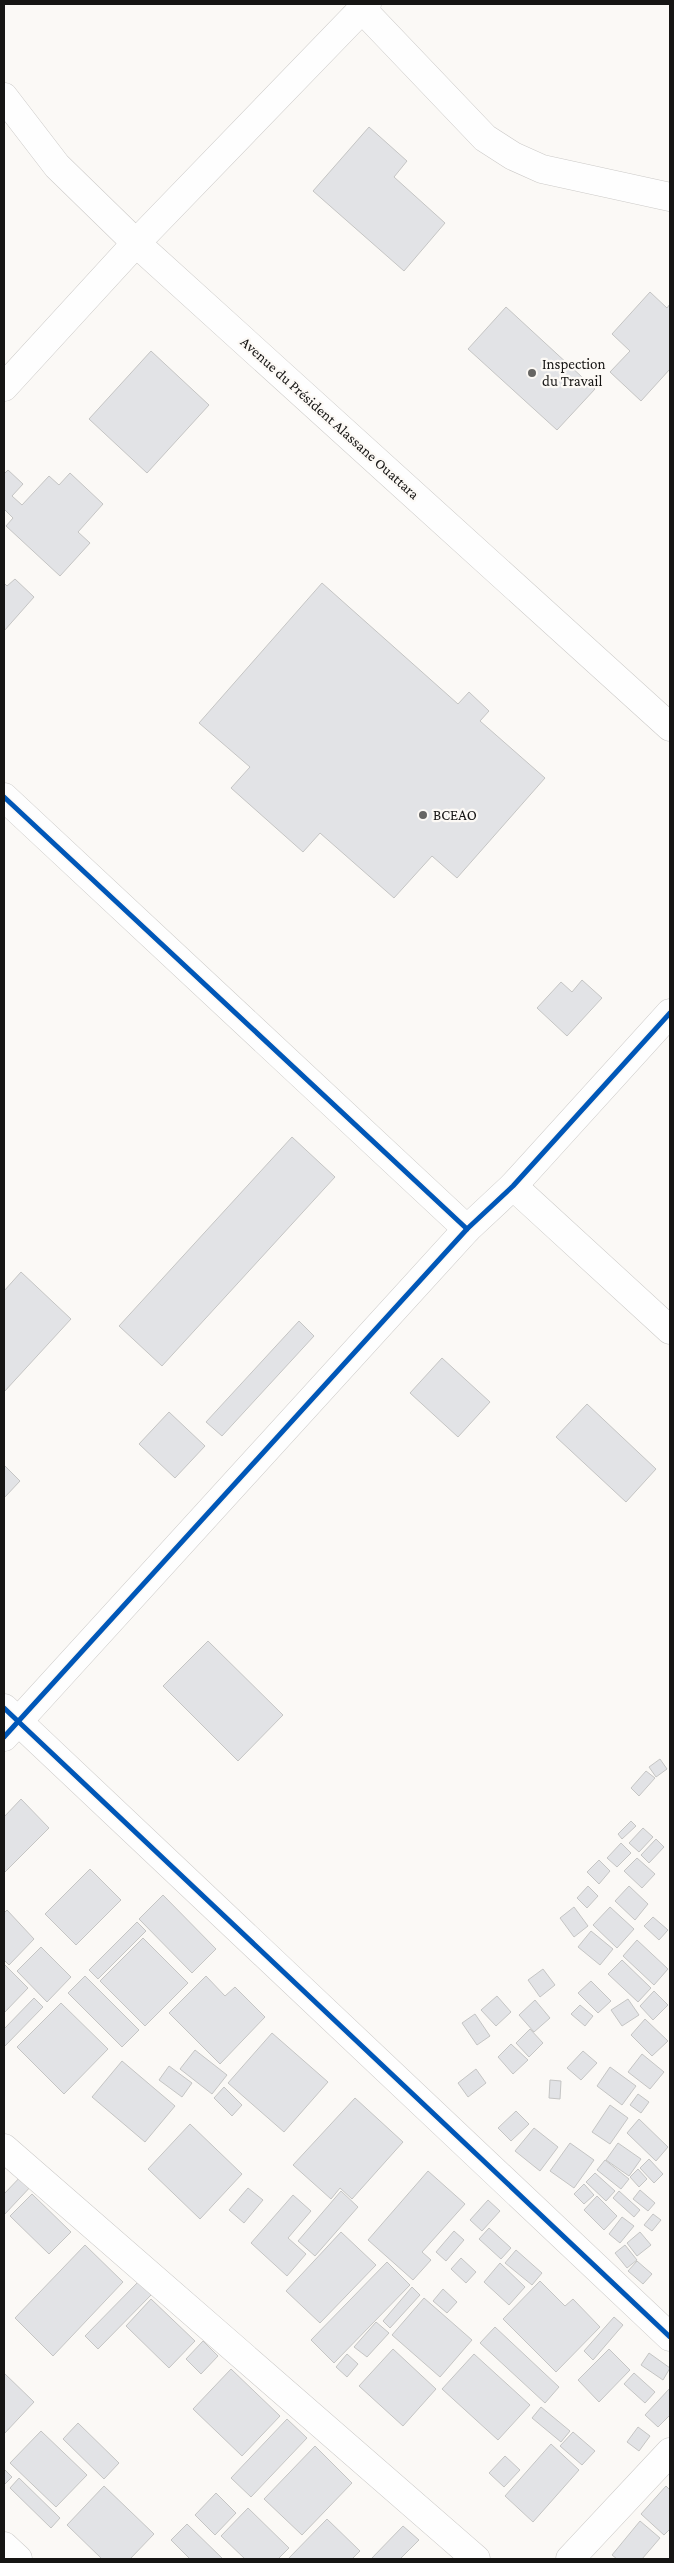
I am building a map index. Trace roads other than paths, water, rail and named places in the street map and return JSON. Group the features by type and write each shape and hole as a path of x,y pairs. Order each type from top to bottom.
{"street":[{"path":"4,387 136,243 364,6 485,138 513,156 542,169 670,197"},
{"name":"Avenue du Président Alassane Ouattara","path":"4,97 57,166 136,243 670,727"},
{"path":"4,797 467,1229"},
{"path":"670,1013 513,1186 467,1229 9,1722 670,2337"},
{"path":"513,1186 670,1330"},
{"path":"4,2148 476,2559"},
{"path":"570,2559 670,2452"},
{"path":"4,2546 18,2559"}],"place":[{"name":"Inspection du Travail","path":"532,373"},
{"name":"BCEAO","path":"423,815"}]}
